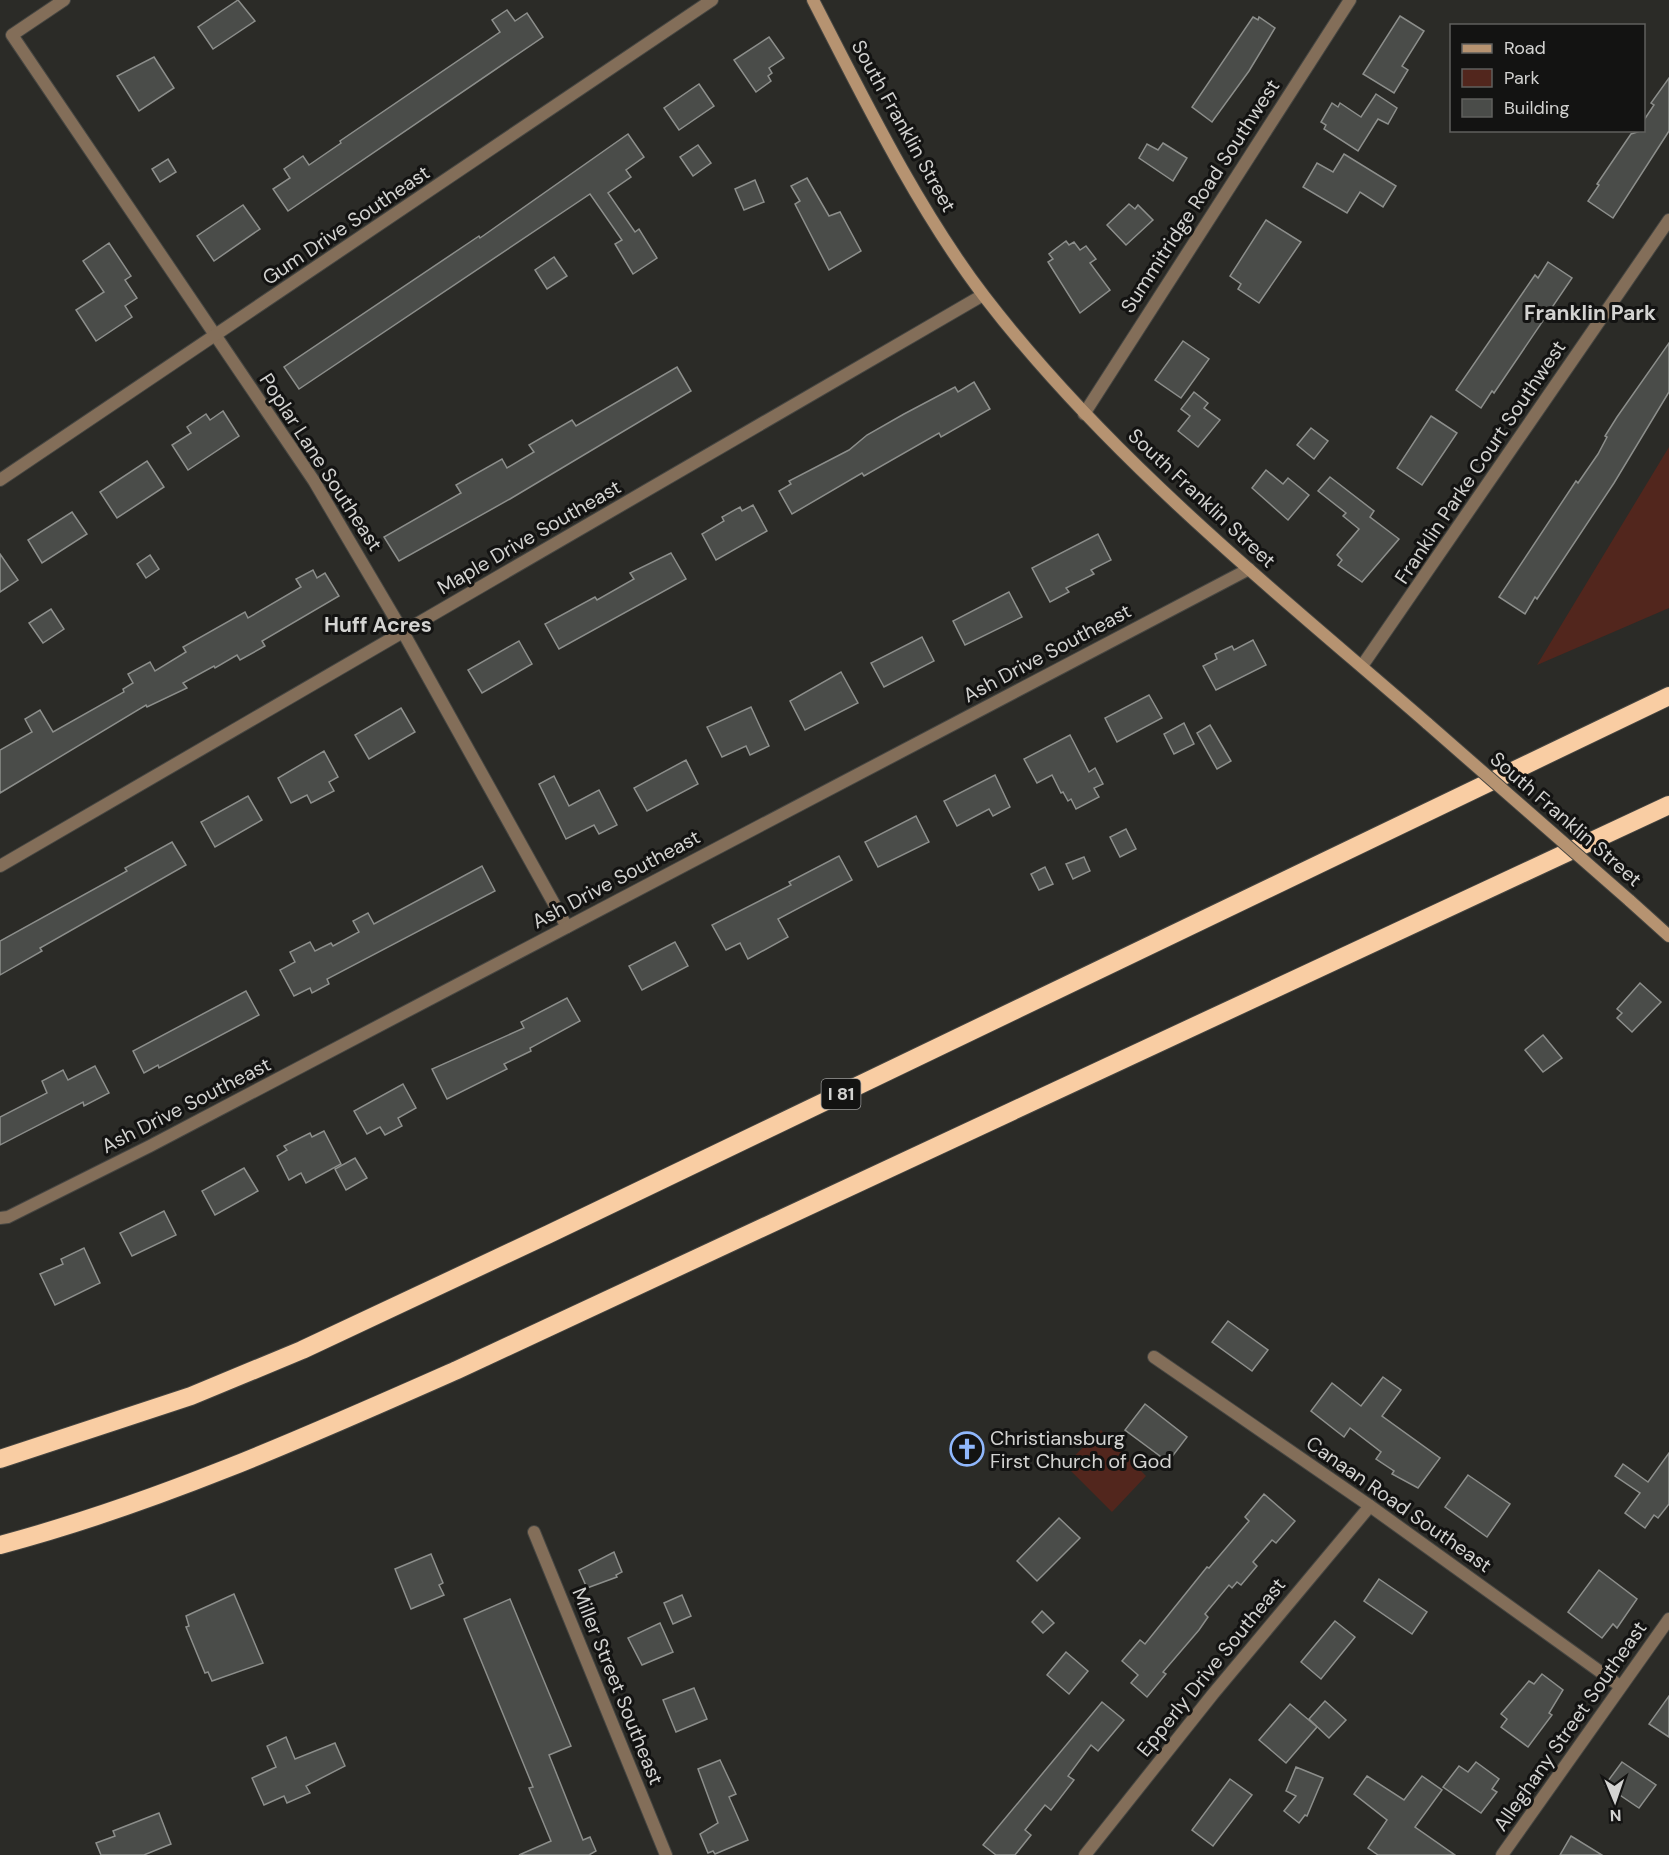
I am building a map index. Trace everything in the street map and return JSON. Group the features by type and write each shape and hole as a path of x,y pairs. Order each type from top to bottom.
{"highway":[{"name":"I 81","path":"0,1459 191,1396 302,1350 507,1255 1669,696"},
{"path":"0,1545 152,1498 310,1435 457,1370 1669,805"}],"main road":[{"name":"South Franklin Street","path":"813,0 927,209 983,295 1084,414 1249,569 1669,936"}],"street":[{"name":"Poplar Lane Southeast","path":"64,0 12,35 314,481 403,632 567,927"},
{"name":"Gum Drive Southeast","path":"0,480 712,0"},
{"name":"Summitridge Road Southwest","path":"1084,414 1350,0"},
{"name":"Franklin Parke Court Southwest","path":"1362,666 1669,220"},
{"name":"Maple Drive Southeast","path":"0,866 983,295"},
{"name":"Ash Drive Southeast","path":"0,1218 8,1218 150,1146 1249,569"},
{"name":"Canaan Road Southeast","path":"1154,1357 1370,1506 1620,1686"},
{"name":"Epperly Drive Southeast","path":"1085,1855 1213,1694 1370,1506"},
{"name":"Miller Street Southeast","path":"534,1532 666,1855"},
{"name":"Alleghany Street Southeast","path":"1502,1855 1669,1619"}],"green space":[{"path":"1669,447 1669,608 1537,665"},
{"path":"1101,1430 1146,1476 1112,1512 1065,1465"}],"building":[{"path":"238,0 255,21 213,49 198,27"},
{"path":"507,10 515,21 527,13 543,37 288,211 273,189 290,178 284,169 303,156 309,165 341,143 340,141 500,32 492,20"},
{"path":"1400,16 1424,31 1402,66 1408,70 1394,93 1363,74"},
{"path":"1253,17 1258,20 1259,17 1275,28 1249,71 1212,122 1192,107"},
{"path":"769,37 784,58 769,68 772,73 768,76 771,81 756,92 734,60"},
{"path":"154,57 174,88 139,111 117,76"},
{"path":"1669,78 1669,131 1613,218 1588,201 1631,134 1645,132 1645,118 1654,105 1651,103"},
{"path":"699,84 714,106 679,130 664,108"},
{"path":"1376,94 1397,108 1388,124 1378,119 1358,151 1324,129 1326,125 1321,122 1332,103 1338,107 1340,103 1361,117"},
{"path":"628,134 644,157 626,170 631,177 608,193 635,232 639,229 657,258 633,274 615,244 622,240 590,194 299,389 284,367 479,236 480,238"},
{"path":"1163,143 1187,158 1173,181 1139,158 1147,144 1158,150"},
{"path":"698,145 711,163 693,176 680,157"},
{"path":"1344,154 1396,186 1383,207 1360,192 1347,213 1303,187 1317,163 1333,172"},
{"path":"168,159 176,172 160,182 152,169"},
{"path":"807,178 829,216 840,212 861,251 829,270 795,204 800,201 791,186"},
{"path":"755,180 764,202 744,210 735,189"},
{"path":"1129,204 1135,209 1138,205 1153,220 1126,245 1107,225"},
{"path":"243,205 260,229 214,261 197,236"},
{"path":"1266,220 1301,242 1259,303 1238,289 1241,284 1230,276"},
{"path":"1066,241 1069,245 1074,242 1080,250 1086,246 1096,259 1090,263 1110,290 1080,313 1048,262 1053,259 1049,254"},
{"path":"109,243 131,276 125,280 137,298 125,306 132,317 96,341 76,310 104,292 83,261"},
{"path":"554,257 567,276 547,289 535,270"},
{"path":"1548,262 1572,278 1494,393 1492,391 1481,408 1456,390 1535,275 1538,278"},
{"path":"1183,341 1209,359 1181,398 1155,380"},
{"path":"1669,343 1669,392 1614,483 1525,614 1499,597 1576,481 1578,483 1598,454 1607,437 1605,436 1617,417"},
{"path":"677,367 691,391 510,499 399,561 384,537 461,493 456,485 502,459 507,468 534,452 529,445 572,420 576,426"},
{"path":"974,382 990,409 941,437 939,433 864,476 862,473 792,514 779,491 791,484 789,481 849,450 867,435 904,414 955,387 958,392"},
{"path":"1194,392 1208,403 1204,408 1220,420 1198,447 1178,431 1190,416 1181,409"},
{"path":"223,411 239,436 188,470 172,445 191,433 187,427 206,414 210,420"},
{"path":"1431,416 1457,433 1422,485 1397,468"},
{"path":"1311,428 1328,441 1314,459 1297,445"},
{"path":"147,461 164,487 117,518 100,492"},
{"path":"1266,470 1283,484 1288,478 1309,495 1288,520 1252,488"},
{"path":"1330,477 1374,511 1370,517 1399,539 1362,582 1338,565 1342,560 1337,555 1359,529 1343,516 1346,513 1318,491"},
{"path":"753,505 767,531 716,560 702,534 724,521 722,517 740,507 742,511"},
{"path":"72,512 87,534 42,563 28,540"},
{"path":"1098,534 1111,560 1091,570 1094,574 1066,588 1069,592 1050,602 1032,568"},
{"path":"671,553 686,579 559,649 545,624 595,597 597,600 634,579 630,573"},
{"path":"0,554 18,580 0,592"},
{"path":"150,555 159,569 146,578 137,564"},
{"path":"313,570 317,578 325,573 339,596 262,641 265,646 240,660 237,655 183,683 187,688 147,707 146,705 0,793 0,750 32,732 25,719 40,710 53,732 124,692 123,689 133,683 128,674 150,662 155,671 186,652 183,647 245,612 248,618 301,587 296,579"},
{"path":"1009,592 1022,617 965,645 953,621"},
{"path":"51,609 64,629 43,643 29,623"},
{"path":"922,637 934,661 884,687 871,663"},
{"path":"1253,640 1266,665 1216,690 1203,666 1217,659 1215,654 1232,646 1234,650"},
{"path":"519,641 532,664 482,693 468,670"},
{"path":"841,672 858,703 805,730 790,701"},
{"path":"1149,695 1162,718 1117,742 1105,718"},
{"path":"751,707 769,746 750,755 746,746 722,757 707,727"},
{"path":"401,708 415,732 369,759 355,735"},
{"path":"1184,723 1194,744 1174,754 1164,734"},
{"path":"1210,725 1231,761 1217,769 1197,733"},
{"path":"1070,735 1089,772 1095,768 1103,784 1094,788 1099,797 1076,809 1071,799 1068,801 1063,792 1061,793 1052,775 1037,783 1024,759"},
{"path":"324,751 338,777 329,782 334,791 311,803 307,795 291,803 278,778"},
{"path":"686,760 698,784 647,811 634,788"},
{"path":"995,775 1010,807 993,816 989,809 957,826 944,801"},
{"path":"554,776 569,806 599,790 617,825 599,834 594,825 566,839 539,784"},
{"path":"248,796 262,820 215,847 201,822"},
{"path":"916,816 929,842 878,867 865,842"},
{"path":"1126,829 1136,849 1120,857 1110,837"},
{"path":"172,842 186,865 40,948 42,951 0,975 0,941 127,871 125,868"},
{"path":"839,856 852,880 778,919 788,937 748,959 740,943 726,950 712,925 791,885 789,882"},
{"path":"1084,857 1090,871 1073,879 1066,864"},
{"path":"482,866 495,891 327,979 329,984 312,993 310,988 294,996 280,970 295,962 290,952 310,942 315,951 331,943 333,946 359,932 353,921 368,913 374,924"},
{"path":"1045,867 1053,884 1039,890 1031,874"},
{"path":"675,942 688,966 642,990 629,966"},
{"path":"1640,983 1661,1002 1632,1032 1617,1018 1622,1013 1617,1009"},
{"path":"246,991 259,1015 159,1068 158,1065 144,1073 133,1051"},
{"path":"567,998 580,1021 530,1048 531,1051 504,1064 507,1069 447,1099 432,1069 524,1028 521,1022"},
{"path":"1543,1035 1562,1058 1543,1072 1525,1050"},
{"path":"95,1066 109,1093 84,1106 83,1102 0,1145 0,1117 47,1093 42,1081 63,1070 68,1080"},
{"path":"403,1084 416,1108 398,1118 402,1126 385,1135 380,1127 367,1134 354,1111"},
{"path":"324,1131 341,1164 306,1183 301,1173 289,1180 277,1156 287,1150 284,1146 310,1133 312,1137"},
{"path":"355,1158 367,1178 346,1190 335,1169"},
{"path":"244,1168 258,1191 215,1215 202,1191"},
{"path":"164,1211 176,1235 132,1256 120,1233"},
{"path":"84,1248 100,1283 55,1305 40,1274 63,1264 61,1259"},
{"path":"1228,1321 1268,1350 1252,1371 1212,1342"},
{"path":"1383,1377 1401,1390 1382,1416 1440,1458 1418,1488 1392,1474 1394,1471 1376,1459 1381,1452 1350,1428 1344,1437 1311,1411 1332,1383 1361,1406"},
{"path":"1145,1404 1187,1437 1168,1462 1125,1430"},
{"path":"1669,1453 1669,1504 1658,1518 1654,1515 1645,1528 1625,1513 1640,1493 1615,1476 1623,1464 1648,1482"},
{"path":"1468,1475 1510,1504 1487,1537 1445,1507"},
{"path":"1264,1494 1295,1521 1276,1543 1272,1540 1253,1562 1257,1566 1241,1585 1237,1582 1232,1588 1229,1585 1205,1614 1208,1617 1199,1630 1163,1672 1166,1674 1147,1697 1131,1683 1138,1675 1122,1661 1140,1640 1145,1644 1207,1567 1209,1568 1249,1521 1245,1517"},
{"path":"1059,1518 1080,1538 1037,1581 1017,1561"},
{"path":"614,1552 622,1572 616,1575 617,1577 587,1588 579,1570"},
{"path":"431,1554 443,1583 439,1585 444,1595 411,1609 395,1569"},
{"path":"1599,1570 1637,1599 1617,1628 1613,1624 1602,1638 1568,1612"},
{"path":"1379,1579 1427,1612 1412,1634 1364,1601"},
{"path":"234,1594 263,1663 212,1681 208,1672 205,1673 186,1627 189,1626 186,1616"},
{"path":"682,1595 691,1616 673,1624 664,1603"},
{"path":"510,1599 571,1746 549,1755 583,1840 590,1837 596,1851 589,1855 519,1855 551,1841 529,1788 533,1787 464,1619"},
{"path":"1042,1611 1054,1623 1043,1633 1032,1622"},
{"path":"1335,1621 1355,1637 1321,1679 1301,1662"},
{"path":"660,1623 673,1652 642,1665 628,1638"},
{"path":"1066,1652 1088,1671 1069,1694 1047,1675"},
{"path":"1542,1674 1563,1690 1549,1713 1552,1715 1528,1747 1501,1727 1507,1719 1501,1714 1529,1681 1534,1684"},
{"path":"694,1688 707,1719 676,1732 663,1700"},
{"path":"1669,1696 1669,1737 1649,1724"},
{"path":"1325,1701 1346,1720 1329,1738 1309,1719"},
{"path":"1102,1702 1124,1720 1098,1751 1091,1745 1068,1776 1074,1780 1051,1810 1045,1805 1025,1830 1031,1835 1015,1855 996,1855 983,1845"},
{"path":"1290,1704 1317,1727 1286,1763 1259,1740"},
{"path":"286,1737 295,1759 335,1743 345,1766 306,1786 310,1793 287,1803 284,1796 264,1805 252,1778 276,1767 267,1746"},
{"path":"720,1760 736,1794 729,1797 748,1840 715,1854 713,1851 708,1853 700,1834 718,1823 698,1769"},
{"path":"1476,1762 1499,1779 1492,1789 1497,1792 1481,1813 1443,1787 1459,1766 1468,1772"},
{"path":"1622,1762 1656,1785 1639,1808 1605,1785"},
{"path":"1296,1767 1323,1778 1307,1816 1305,1815 1299,1823 1284,1811 1296,1796 1286,1791"},
{"path":"1367,1776 1404,1800 1422,1776 1442,1790 1415,1827 1455,1855 1378,1855 1368,1848 1387,1820 1354,1794"},
{"path":"1230,1779 1252,1795 1213,1846 1192,1830"},
{"path":"159,1813 171,1844 144,1855 101,1855 96,1843 115,1836 113,1831"},
{"path":"1571,1836 1602,1855 1560,1855"}],"place":[{"name":"Christiansburg First Church of God","path":"967,1449"}],"district":[{"name":"Franklin Park","path":"1590,313"},
{"name":"Huff Acres","path":"378,625"}]}
